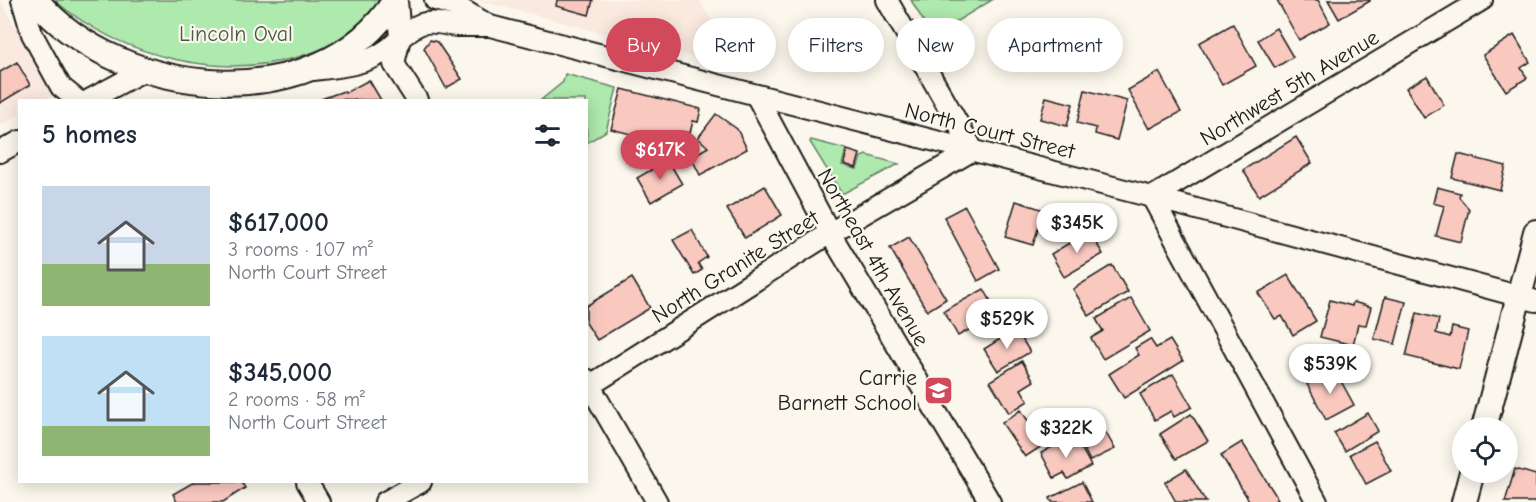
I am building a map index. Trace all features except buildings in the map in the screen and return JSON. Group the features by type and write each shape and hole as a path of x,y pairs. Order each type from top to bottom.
{"main road":[{"path":"36,0 71,32 113,56 145,70 207,83 262,81 301,71 339,56 377,24 396,0"},
{"path":"1488,417 1527,299 1536,232"},
{"path":"1464,502 1469,483"}],"street":[{"path":"22,0 32,34 61,87 76,99"},
{"path":"396,0 400,38 394,64 416,99"},
{"name":"North Court Street","path":"435,0 458,7 489,26 1152,197 1527,299"},
{"path":"887,0 973,150"},
{"name":"Northwest 5th Avenue","path":"1152,197 1453,7 1482,0"},
{"path":"301,71 342,67 370,59 391,48 410,29 422,24 436,22 454,26 489,26"},
{"path":"370,59 394,64"},
{"path":"91,99 145,70"},
{"name":"Northeast 4th Avenue","path":"756,95 830,233 990,502"},
{"path":"0,152 18,142"},
{"name":"North Granite Street","path":"588,384 830,233 973,150"},
{"path":"1152,197 1317,502"},
{"path":"588,384 657,502"},
{"path":"308,483 319,502"},
{"path":"385,502 419,483"}],"shaded area":[{"path":"0,0 55,94 46,99 18,99 18,116 0,126"},
{"path":"478,0 699,0 710,18 693,18 693,57 681,54 681,18 606,18 606,34"}],"green space":[{"name":"Lincoln Oval","path":"54,0 381,0 362,26 336,44 278,62 244,66 210,65 176,60 143,50 111,37 81,20"},
{"path":"911,0 992,0 962,18 922,18"},
{"path":"565,74 617,88 606,131 588,142 588,99 542,99 563,82"},
{"path":"811,140 846,149 842,165 857,169 861,157 866,155 899,164 842,194 810,142"}],"place":[{"name":"Carrie Barnett School","path":"938,390"}]}
